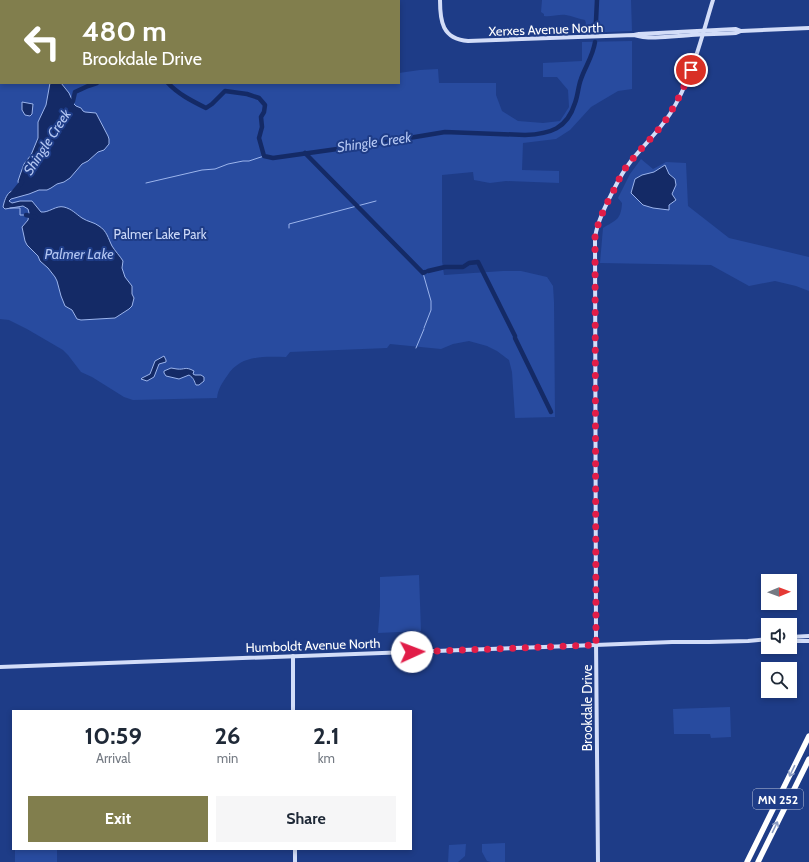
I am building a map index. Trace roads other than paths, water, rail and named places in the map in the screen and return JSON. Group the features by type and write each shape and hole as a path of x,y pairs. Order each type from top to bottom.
{"highway":[{"name":"MN 252","path":"747,862 809,736"},
{"name":"MN 252","path":"758,862 809,759"}],"street":[{"name":"Xerxes Avenue North","path":"440,0 440,16 442,25 449,34 458,40 468,41 634,35 639,37 657,37 703,33 736,33 740,31 809,28"},
{"name":"Brookdale Drive","path":"598,862 596,645 596,230 622,174 632,160 658,131 675,106 691,70 713,0"},
{"path":"797,637 809,636"},
{"name":"Humboldt Avenue North","path":"0,667 761,640"},
{"path":"797,641 809,641"},
{"path":"293,656 294,710"},
{"path":"295,850 295,862"}],"water":[{"name":"Palmer Lake","path":"50,84 62,84 76,106 85,112 96,113 108,136 109,144 104,150 98,152 82,164 70,178 64,182 47,190 39,190 9,201 12,203 32,201 41,212 58,207 64,207 72,210 84,219 104,230 112,246 123,261 122,268 125,277 132,286 132,294 134,298 132,306 115,318 77,319 72,310 65,306 55,277 40,261 38,256 25,241 22,227 28,220 28,209 23,206 5,209 3,207 5,199 9,193 19,187 18,181 24,164 31,155 38,138 38,122 46,105"},
{"path":"22,102 33,104 32,114 30,116 25,115 22,110"},
{"path":"665,165 669,174 675,179 676,185 672,194 676,200 669,205 669,210 643,205 631,193 635,179 642,175 654,172"},
{"path":"164,356 166,362 159,364 154,377 147,381 141,379 150,374 155,361"},
{"path":"171,368 187,368 194,371 193,374 204,377 204,381 199,385 196,385 193,378 189,375 179,379 166,376 164,371"}],"waterway":[{"name":"Shingle Creek","path":"595,31 597,0"},
{"name":"Shingle Creek","path":"169,84 190,100 206,108 225,91 247,94 259,98 265,105 264,112 261,117 262,127 259,138 264,156 273,158 445,132 525,135 550,131 562,124 567,119 572,112 580,82 593,52 595,42"},
{"name":"Shingle Creek","path":"70,106 75,92 94,84"},
{"path":"305,153 423,273 425,272"},
{"path":"146,183 202,170 215,169 228,164 249,161 264,156"},
{"name":"Shingle Creek","path":"13,193 22,182"},
{"path":"289,228 289,224 376,201"},
{"path":"10,208 20,208 20,215 26,215"},
{"path":"26,215 35,217"},
{"path":"428,271 445,267 463,267 469,263 478,262 515,336"},
{"path":"423,273 431,301 431,310 424,328"},
{"path":"416,348 424,329"},
{"path":"515,338 551,412"}],"park label":[{"name":"Palmer Lake Park","path":"160,234"}]}
